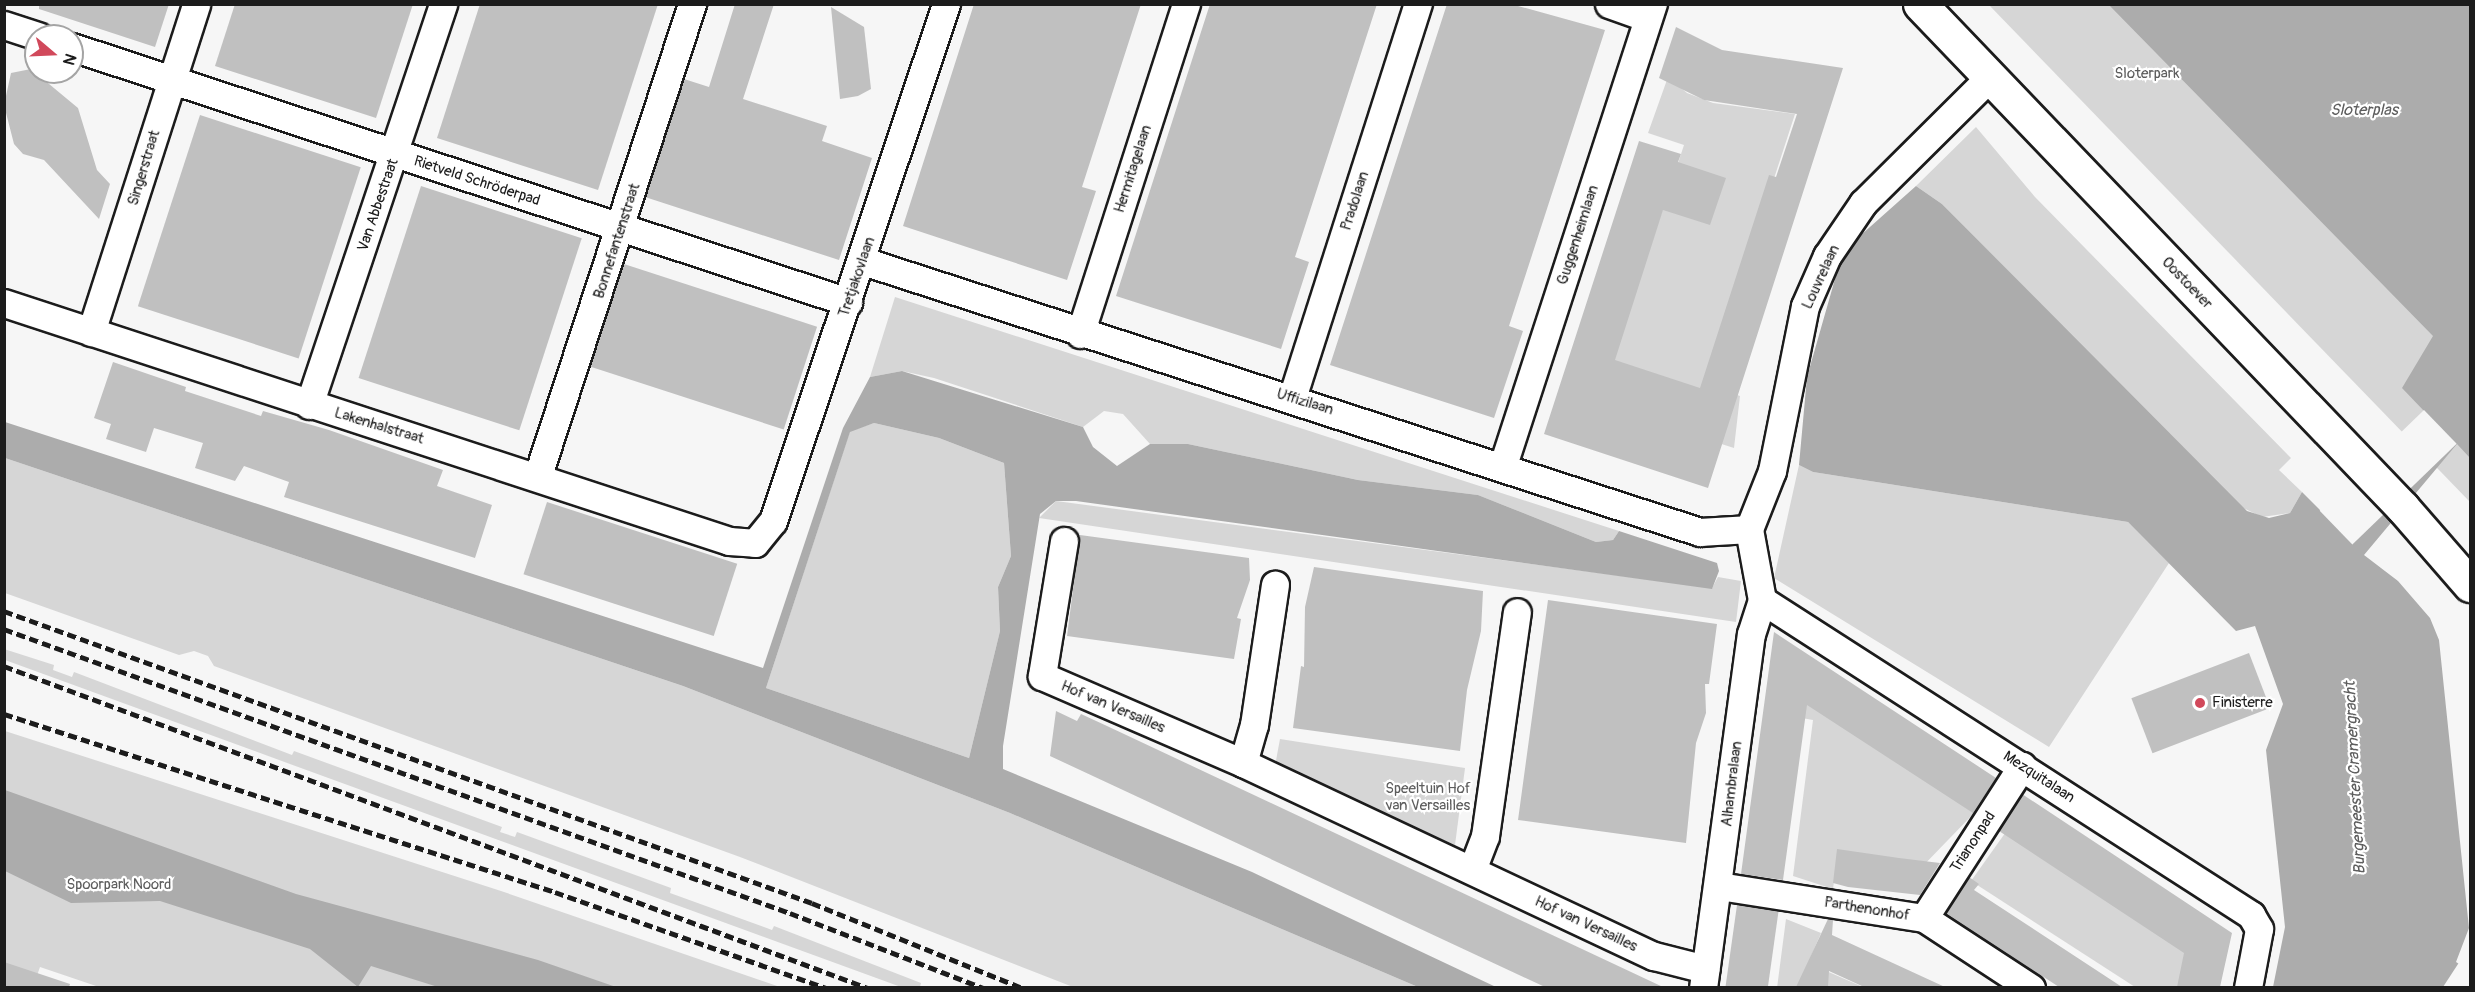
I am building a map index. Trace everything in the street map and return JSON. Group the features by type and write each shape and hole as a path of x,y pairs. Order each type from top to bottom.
{"main road":[{"name":"Oostoever","path":"1920,4 2465,574"}],"street":[{"name":"Singerstraat","path":"91,332 196,4"},
{"name":"Van Abbestraat","path":"309,405 396,154 443,4"},
{"name":"Bonnefantenstraat","path":"538,475 622,228 692,4"},
{"name":"Tretjakovlaan","path":"755,543 773,521 862,261 946,4"},
{"name":"Hermitagelaan","path":"1080,334 1186,4"},
{"name":"Pradolaan","path":"1292,398 1418,4"},
{"path":"1608,4 1651,11"},
{"name":"Guggenheimlaan","path":"1503,465 1651,11"},
{"path":"4,25 24,31"},
{"name":"Rietveld Schröderpad","path":"84,51 848,302"},
{"name":"Louvrelaan","path":"1749,529 1772,471 1805,306 1827,256 1863,203 1990,77"},
{"name":"Uffizilaan","path":"862,261 1080,334 1503,465 1700,532 1749,529"},
{"name":"Lakenhalstraat","path":"4,303 309,405 538,475 729,541 755,543"},
{"path":"1749,529 1762,600"},
{"name":"Hof van Versailles","path":"1064,541 1042,676 1243,763 1704,978"},
{"path":"1243,763 1254,725 1275,585"},
{"name":"Mezquitalaan","path":"1762,600 2251,915 2259,929 2248,987"},
{"name":"Alhambralaan","path":"1704,978 1719,886 1751,634 1762,600"},
{"path":"1472,870 1485,836 1517,612"},
{"name":"Trianonpad","path":"1924,918 2022,766"},
{"name":"Parthenonhof","path":"1719,886 1924,918 2031,987"}],"green space":[{"name":"Sloterpark","path":"1989,5 2175,5 2470,344 2470,502"},
{"path":"1668,77 1687,93 1713,103 1795,114 1707,384 1740,396 1734,448 1568,395 1615,354 1684,145 1648,133"},
{"path":"1976,127 2035,197 2291,458 2279,470 2302,492 2290,513 2262,517 2237,505 1942,204 1916,186"},
{"path":"895,297 1619,531 1613,540 1596,542 1478,495 1358,480 1188,444 1150,444 1123,414 1104,411 1083,427 934,378 902,371 870,377"},
{"path":"874,423 939,438 1004,463 1011,556 998,587 1000,631 969,758 766,688 850,431"},
{"path":"5,458 683,686 1010,813 1418,987 1073,987 740,857 214,666 208,656 194,651 179,655 5,593"},
{"path":"1799,465 1813,472 2128,522 2169,563 2049,747 1774,578"},
{"path":"1056,501 1712,588 1718,577 1741,581 1736,622 1039,518"},
{"path":"4,649 54,665 53,670 72,677 74,672 292,755 294,751 502,827 500,832 515,837 517,832 671,888 670,893 772,930 774,926 921,983 920,987 901,987 5,660"},
{"path":"1800,690 1978,809 1919,870 1837,858 1833,889 1793,876 1813,720 1796,717"},
{"name":"Spoorpark Noord","path":"5,731 501,891 780,987 102,988 40,967 33,987 5,982"},
{"name":"Speeltuin Hof van Versailles","path":"1280,739 1465,768 1455,845 1275,766"},
{"path":"2008,829 2191,947 2181,987 2135,987 1971,881"},
{"path":"1786,919 1821,933 1808,963 1863,987 1777,988"}],"water":[{"path":"2109,5 2470,5 2470,458 2457,444 2364,555 2398,581 2430,618 2439,640 2469,928 2456,962 2470,971 2470,987 2273,987 2285,927 2266,750 2283,704 2255,626 2236,631 2128,522 1813,472 1799,465 1807,377 1843,251 1916,186 1942,204 2247,511 2269,518 2290,513 2302,492 2331,521 2424,411 2402,388 2433,336"},
{"path":"902,371 1083,427 1093,447 1117,466 1150,444 1188,444 1358,480 1478,495 1596,542 1613,540 1619,531 1717,563 1719,571 1712,589 1076,501 1056,501 1040,514 1003,746 1003,769 1252,872 1496,987 1418,987 1010,813 683,686 5,458 5,422 763,668 843,428 870,377","holes":["874,423 939,438 1004,463 1011,556 998,587 1000,631 969,758 766,688 850,432"]},
{"path":"5,790 296,894 538,960 616,987 438,987 371,966 358,987 310,949 160,901 71,903 5,871"}],"pier":[{"path":"2424,410 2457,444 2352,545 2320,511"},
{"path":"2460,961 2470,968 2470,987 2443,987"}],"building":[{"path":"39,4 169,4 155,47 39,9"},
{"path":"235,4 413,4 376,118 215,66"},
{"path":"480,4 658,4 598,190 437,138"},
{"path":"735,4 774,4 743,99 827,126 822,141 872,158 839,260 645,197 684,79 709,87"},
{"path":"974,4 1141,4 1082,187 1096,191 1067,280 903,226"},
{"path":"1210,4 1377,4 1295,257 1309,262 1281,349 1116,296"},
{"path":"1447,4 1511,4 1605,30 1509,326 1523,331 1494,418 1330,365"},
{"path":"831,7 864,27 871,89 858,96 840,99"},
{"path":"1676,27 1722,50 1843,68 1708,488 1544,434 1639,141 1681,154 1678,162 1726,178 1710,225 1663,210 1615,360 1700,388 1769,175 1776,177 1797,114 1704,100 1659,78"},
{"path":"24,70 24,84 49,84 78,108 97,170 110,184 99,219 44,160 23,154 14,144 4,105 11,73"},
{"path":"200,115 361,167 299,358 138,306"},
{"path":"421,186 582,238 519,430 359,378"},
{"path":"624,264 817,327 784,429 591,367"},
{"path":"113,362 186,387 185,391 261,416 263,411 329,430 443,470 437,486 492,505 475,558 284,497 289,482 244,466 235,481 195,468 203,443 154,428 146,452 106,439 111,424 94,418"},
{"path":"547,502 737,564 714,636 524,574"},
{"path":"1080,535 1249,558 1250,580 1237,618 1241,619 1234,659 1067,636"},
{"path":"1314,567 1483,591 1481,631 1467,690 1460,751 1293,728 1301,666 1304,667 1305,607"},
{"path":"1548,600 1717,624 1709,684 1705,684 1706,713 1696,743 1686,843 1518,820"},
{"path":"1774,632 1996,778 1973,813 1807,705 1783,880 1741,874"},
{"name":"Finisterre","path":"2249,653 2270,708 2153,753 2131,698"},
{"path":"1056,711 1077,721 1081,714 1663,987 1545,987 1050,756"},
{"path":"2022,794 2232,933 2220,987 2177,987 2184,953 1999,831"},
{"path":"1837,849 1940,863 1920,895 1848,887 1833,883"},
{"path":"1969,877 1979,884 1974,890 2122,987 2059,987 1946,913"},
{"path":"1737,905 1779,911 1768,988 1725,987"},
{"path":"1828,919 1833,920 1832,935 1945,987 1864,987 1829,971 1828,987 1796,987"},
{"path":"4,962 70,984 69,987 4,987"}],"railway":[{"path":"4,611 812,903 1022,988"},
{"path":"4,629 790,913 983,988"},
{"path":"4,666 868,988"},
{"path":"4,714 555,892 826,988"}],"place":[{"name":"Finisterre","path":"2200,703"}],"water label":[{"name":"Sloterplas","path":"2364,110"},
{"name":"Burgemeester Cramergracht","path":"2355,778"}]}
